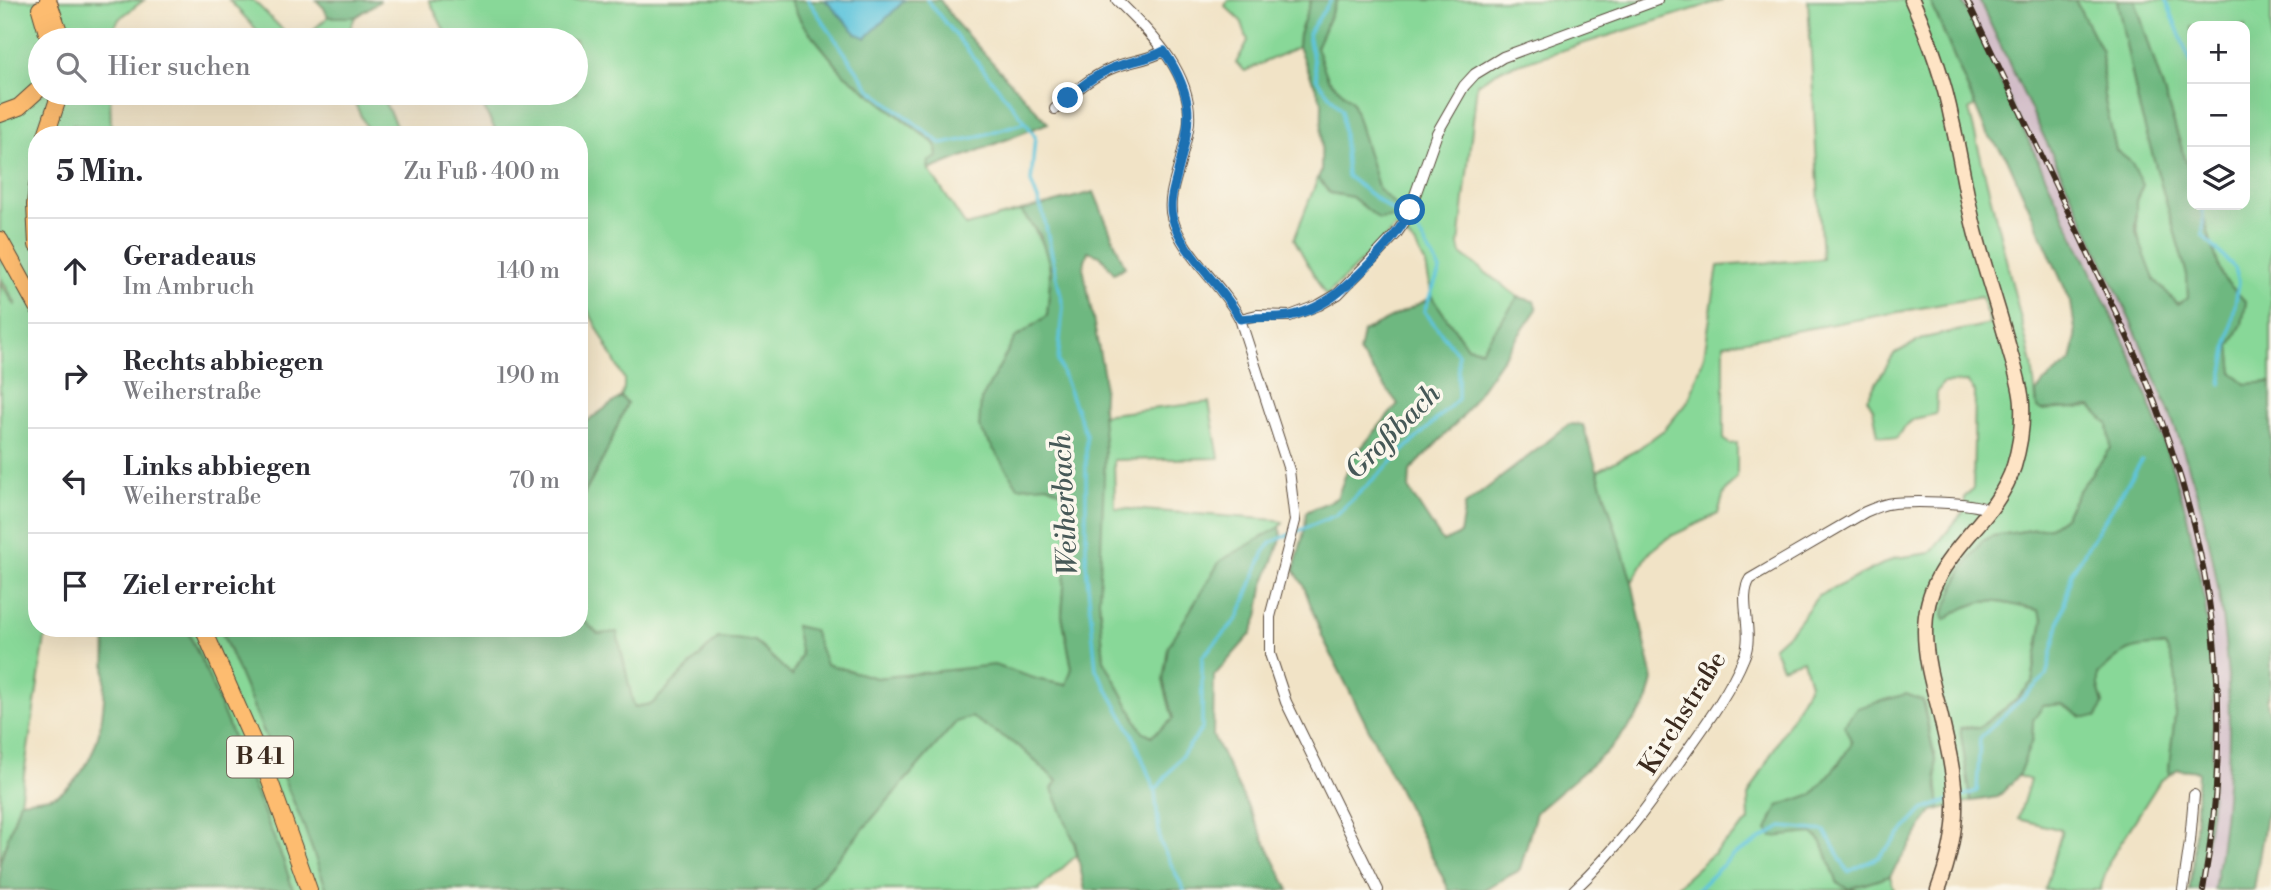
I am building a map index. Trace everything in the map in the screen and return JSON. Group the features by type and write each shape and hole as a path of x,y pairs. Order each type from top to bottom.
{"highway":[{"path":"37,0 45,28"},
{"path":"48,0 58,28"},
{"path":"0,114 19,107 28,99"},
{"path":"50,126 56,105"},
{"path":"0,240 28,291"},
{"name":"B 41","path":"207,637 267,773 309,890"}],"main road":[{"path":"1912,0 1952,118 1976,235 2022,402 2020,444 2013,468 1988,510 1946,562 1935,581 1925,629 1927,662 1956,795 1951,851 1938,890"}],"street":[{"path":"1117,0 1152,35 1184,85 1189,120 1172,197 1171,212 1175,229 1233,304 1289,470 1295,521 1270,617 1270,654 1286,702 1378,890"},
{"path":"1240,319 1290,316 1338,294 1400,229 1407,218 1437,133 1464,86 1475,74 1503,57 1657,0"},
{"path":"1055,108 1085,83 1108,69 1164,51"},
{"name":"Kirchstraße","path":"1574,890 1616,846 1653,800 1705,725 1740,668 1749,640 1745,595 1750,579 1865,512 1883,505 1915,502 1975,505 1988,510"},
{"path":"2183,890 2194,795"}],"shaded area":[{"path":"1962,0 1979,0 2149,359 2175,426 2201,508 2220,599 2229,686 2226,810 2214,890 2199,890 2211,808 2214,687 2205,602 2186,511 2135,365"}],"green space":[{"path":"0,0 144,0 120,18 113,28 28,28 28,105 110,105 111,126 28,126 28,637 48,637 45,638 20,801 0,862 0,282 16,304 0,276"},
{"path":"229,0 253,0 281,28 255,28"},
{"path":"316,0 380,1 355,17 328,17"},
{"path":"429,0 790,0 802,23 843,73 936,145 937,157 928,162 929,170 966,226 1021,211 1040,238 1050,272 1047,316 1015,339 1048,485 1065,494 1067,546 1062,615 1072,669 1066,685 1040,680 935,673 876,678 825,664 813,631 796,626 801,655 792,677 755,641 718,638 652,704 633,707 623,658 588,625 588,487 627,403 621,397 624,379 588,310 588,126 493,126 482,105 588,105 588,28 443,28"},
{"path":"790,0 940,0 957,24 1048,123 929,170 928,162 937,157 936,144 843,73 802,23"},
{"path":"1228,0 1311,0 1299,35 1298,47 1245,71 1236,63 1248,41 1241,21 1225,6"},
{"path":"1311,0 1337,0 1316,47 1328,79 1352,101 1379,190 1398,207 1398,217 1379,219 1352,197 1330,193 1318,178 1321,171 1322,102 1298,47 1299,35"},
{"path":"1337,0 1723,0 1502,69 1477,84 1459,245 1461,254 1518,297 1482,350 1467,347 1432,297 1426,265 1415,244 1396,227 1327,295 1294,239 1318,178 1330,193 1352,197 1379,219 1398,207 1379,190 1352,101 1328,79 1316,47"},
{"path":"1808,0 1930,0 1975,106 1969,110 2032,364 2037,408 2091,407 2108,424 2111,448 2080,489 2064,517 2050,527 1993,536 1945,619 1970,605 1990,601 2038,610 2043,620 2032,682 2016,700 1979,727 1960,728 1971,801 1940,809 1935,759 1923,700 1852,743 1813,794 1778,807 1822,842 1839,884 1849,889 1890,876 1894,890 1673,890 1749,821 1748,796 1810,684 1803,660 1782,667 1773,647 1793,629 1818,596 1895,558 1930,553 1964,511 1965,497 1973,488 1975,392 1967,382 1943,383 1937,393 1936,414 1914,419 1903,428 1896,439 1878,435 1873,409 1867,398 1894,354 1924,338 1990,324 1981,297 1724,344 1724,440 1730,444 1737,443 1737,477 1724,493 1718,514 1669,537 1649,553 1632,582 1597,471 1635,451 1665,429 1689,400 1704,356 1718,266 1822,259"},
{"path":"1930,0 1962,0 2135,365 2186,511 2205,602 2214,687 2211,808 2199,890 2189,890 2193,868 2198,771 2178,769 2169,775 2176,691 2172,660 2165,646 2128,651 2098,675 2103,704 2097,717 2082,717 2061,704 2043,706 2033,720 2032,740 2018,776 1998,797 1971,801 1960,728 1980,727 2016,700 2032,682 2043,620 2038,610 2000,602 1980,602 1945,620 1943,614 1961,572 1982,541 1993,536 2050,527 2064,517 2080,489 2111,448 2108,424 2091,407 2037,408 2036,393 2043,383 2071,361 2076,337 2071,302 2007,158 1987,134"},
{"path":"1979,0 2075,0 2102,52 2104,97 2116,150 2132,163 2143,185 2136,201 2136,232 2154,279 2178,304 2188,298 2187,275 2139,107 2117,0 2135,0 2187,165 2187,210 2202,210 2222,277 2246,302 2242,324 2230,346 2233,373 2246,384 2271,382 2271,686 2267,701 2271,726 2271,784 2254,890 2214,890 2229,746 2226,650 2212,555 2201,508 2180,442 2142,347"},
{"path":"2075,0 2117,0 2139,107 2187,275 2188,298 2177,304 2155,280 2143,254 2137,224 2132,163 2116,151 2104,97 2102,52"},
{"path":"2135,0 2271,0 2271,382 2246,384 2233,373 2230,346 2242,324 2246,302 2222,277 2202,210 2250,210 2250,21 2187,21 2187,165"},
{"path":"328,17 355,17 350,28 315,28"},
{"path":"356,105 386,105 396,126 366,126"},
{"path":"1094,192 1125,267 1114,273 1100,255 1088,251 1083,267 1104,376 1102,415 1105,452 1099,600 1104,660 1142,731 1152,736 1173,719 1163,680 1168,647 1220,561 1280,527 1282,537 1263,587 1258,617 1251,634 1214,676 1213,736 1289,890 1085,890 1075,843 1052,789 1057,781 1021,748 971,717 956,722 810,890 327,890 303,824 224,637 588,637 588,625 598,634 617,632 634,707 652,704 718,638 755,641 792,676 801,655 795,626 813,630 826,664 876,678 994,665 1040,680 1066,685 1072,668 1062,615 1067,546 1065,494 1048,485 1018,487 979,427 981,400 1015,338 1047,316 1051,269 1040,235 1021,211"},
{"path":"1432,297 1467,347 1481,350 1518,297 1534,301 1537,309 1461,418 1410,471 1409,490 1443,542 1460,534 1465,505 1569,424 1583,425 1632,582 1653,680 1646,706 1610,749 1536,812 1520,870 1483,890 1449,890 1322,636 1303,584 1294,570 1305,528 1306,512 1337,498 1351,460 1398,404 1359,352 1363,332"},
{"path":"621,397 627,403 588,487 588,421"},
{"path":"1209,402 1219,458 1114,460 1115,508 1277,520 1283,523 1163,680 1173,719 1152,736 1142,731 1104,660 1099,600 1102,415"},
{"path":"106,637 190,637 293,890 0,890 0,862 20,801 58,794 78,777 90,758 97,738 104,694"},
{"path":"190,637 224,637 303,824 327,890 293,890"},
{"path":"2138,645 2166,646 2176,675 2176,709 2169,775 2160,781 2110,860 2100,890 2045,890 2062,830 2018,819 2030,780 2018,776 2032,740 2033,720 2043,706 2061,704 2082,717 2103,704 2098,675 2114,659"},
{"path":"1906,694 1922,700 1935,759 1940,809 1932,811 1890,876 1849,889 1838,884 1822,842 1813,833 1772,837 1767,830 1778,806 1813,794 1840,762 1852,743 1844,725 1857,708"},
{"path":"972,717 1021,748 1057,781 1077,855 1038,890 810,890 956,722"}],"water":[{"path":"825,0 905,0 866,38 857,34"}],"waterway":[{"name":"Weiherbach","path":"808,0 870,89 942,144 973,138 1025,122 1035,136 1031,182 1043,213 1063,306 1058,361 1086,435 1086,564 1096,669 1133,735 1155,791 1160,842 1184,890"},
{"path":"927,0 1025,121"},
{"name":"Großbach","path":"1155,791 1202,729 1202,657 1238,618 1264,552 1272,542 1336,515 1458,399 1458,354 1424,311 1440,270 1417,230 1347,176 1342,110 1317,80 1308,34 1331,0"},
{"path":"2166,0 2187,53"},
{"path":"2203,210 2203,236 2235,268 2239,282 2221,384"},
{"path":"1957,798 1977,791 1980,738 2046,676 2072,572 2142,460"},
{"path":"1697,890 1732,856 1782,827 1825,831 1848,872 1879,857 1923,810 1950,800"}],"railway":[{"path":"1967,0 2132,348 2162,421 2190,510 2204,570 2217,673 2216,782 2203,890"}],"route":[{"path":"1068,98 1085,83 1108,69 1164,51 1184,85 1189,106 1188,134 1172,197 1171,212 1175,229 1233,304 1240,319 1290,316 1338,294 1396,234 1410,210"}]}
